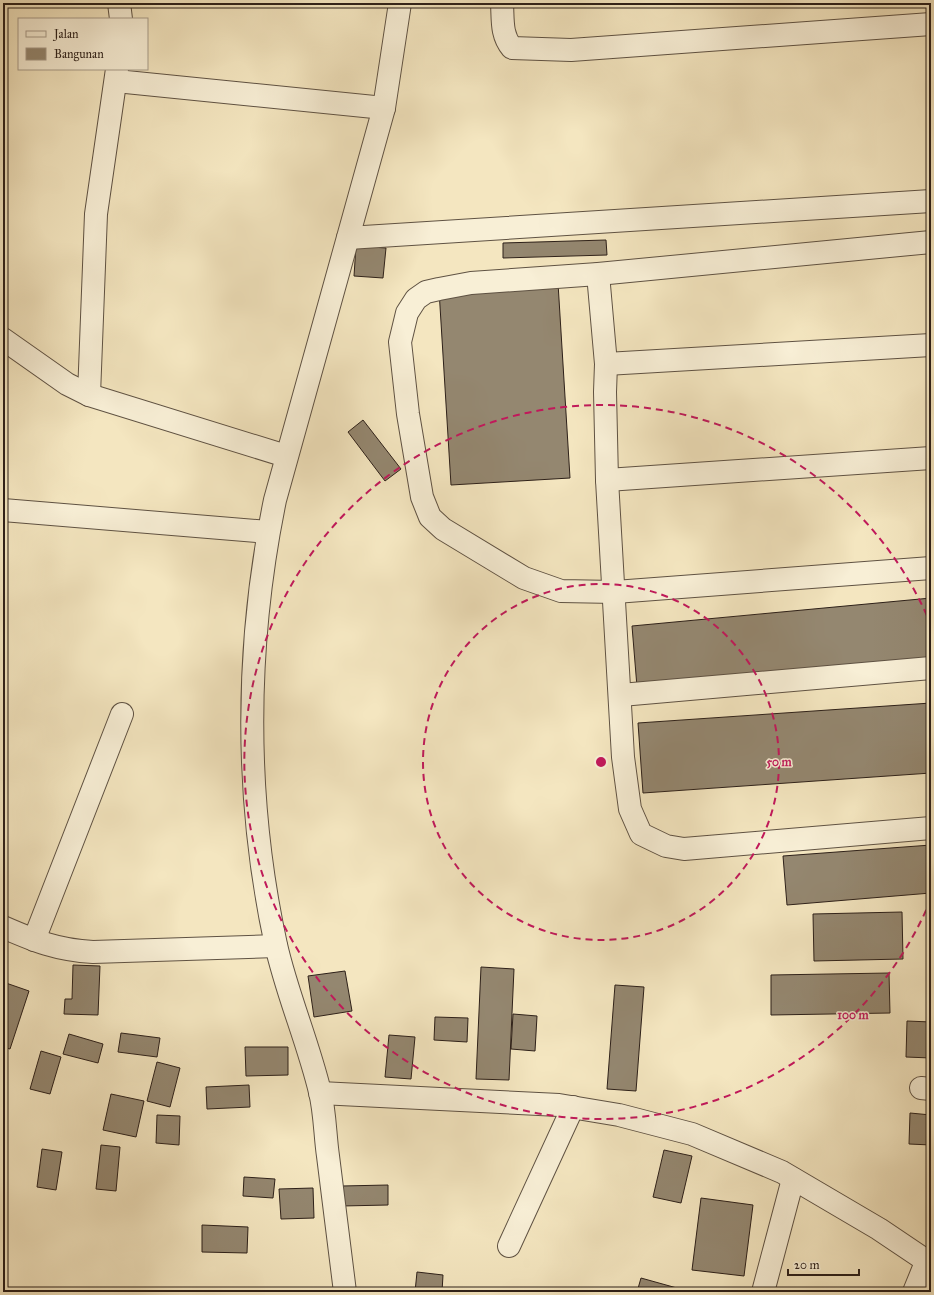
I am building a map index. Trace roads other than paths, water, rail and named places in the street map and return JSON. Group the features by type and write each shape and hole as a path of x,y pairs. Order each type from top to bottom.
{"street":[{"path":"119,3 121,18"},
{"path":"345,1292 320,1093 276,946 259,850 253,798 252,759 254,656 264,550 268,532 286,456 384,108 400,3"},
{"path":"502,3 503,30 506,41 512,48 523,50 579,49 931,24"},
{"path":"89,395 96,214 116,75 384,108"},
{"path":"348,238 931,201"},
{"path":"931,242 598,274 471,284 426,292 416,299 407,313 400,342 408,414 422,497 430,517 443,529 524,578 561,591 615,592 931,568"},
{"path":"598,274 606,364 605,392 607,480 621,695 623,757 630,809 641,834 666,846 684,849 931,828"},
{"path":"3,339 67,384 89,395 286,456"},
{"path":"606,364 931,345"},
{"path":"607,480 931,458"},
{"path":"3,510 268,532"},
{"path":"621,695 931,668"},
{"path":"34,940 122,714"},
{"path":"3,927 34,940 68,950 93,952 276,946"},
{"path":"320,1093 559,1105 619,1115 692,1134 793,1178 879,1229 929,1262 914,1292"},
{"path":"509,1246 573,1108"},
{"path":"763,1292 793,1178"}]}
